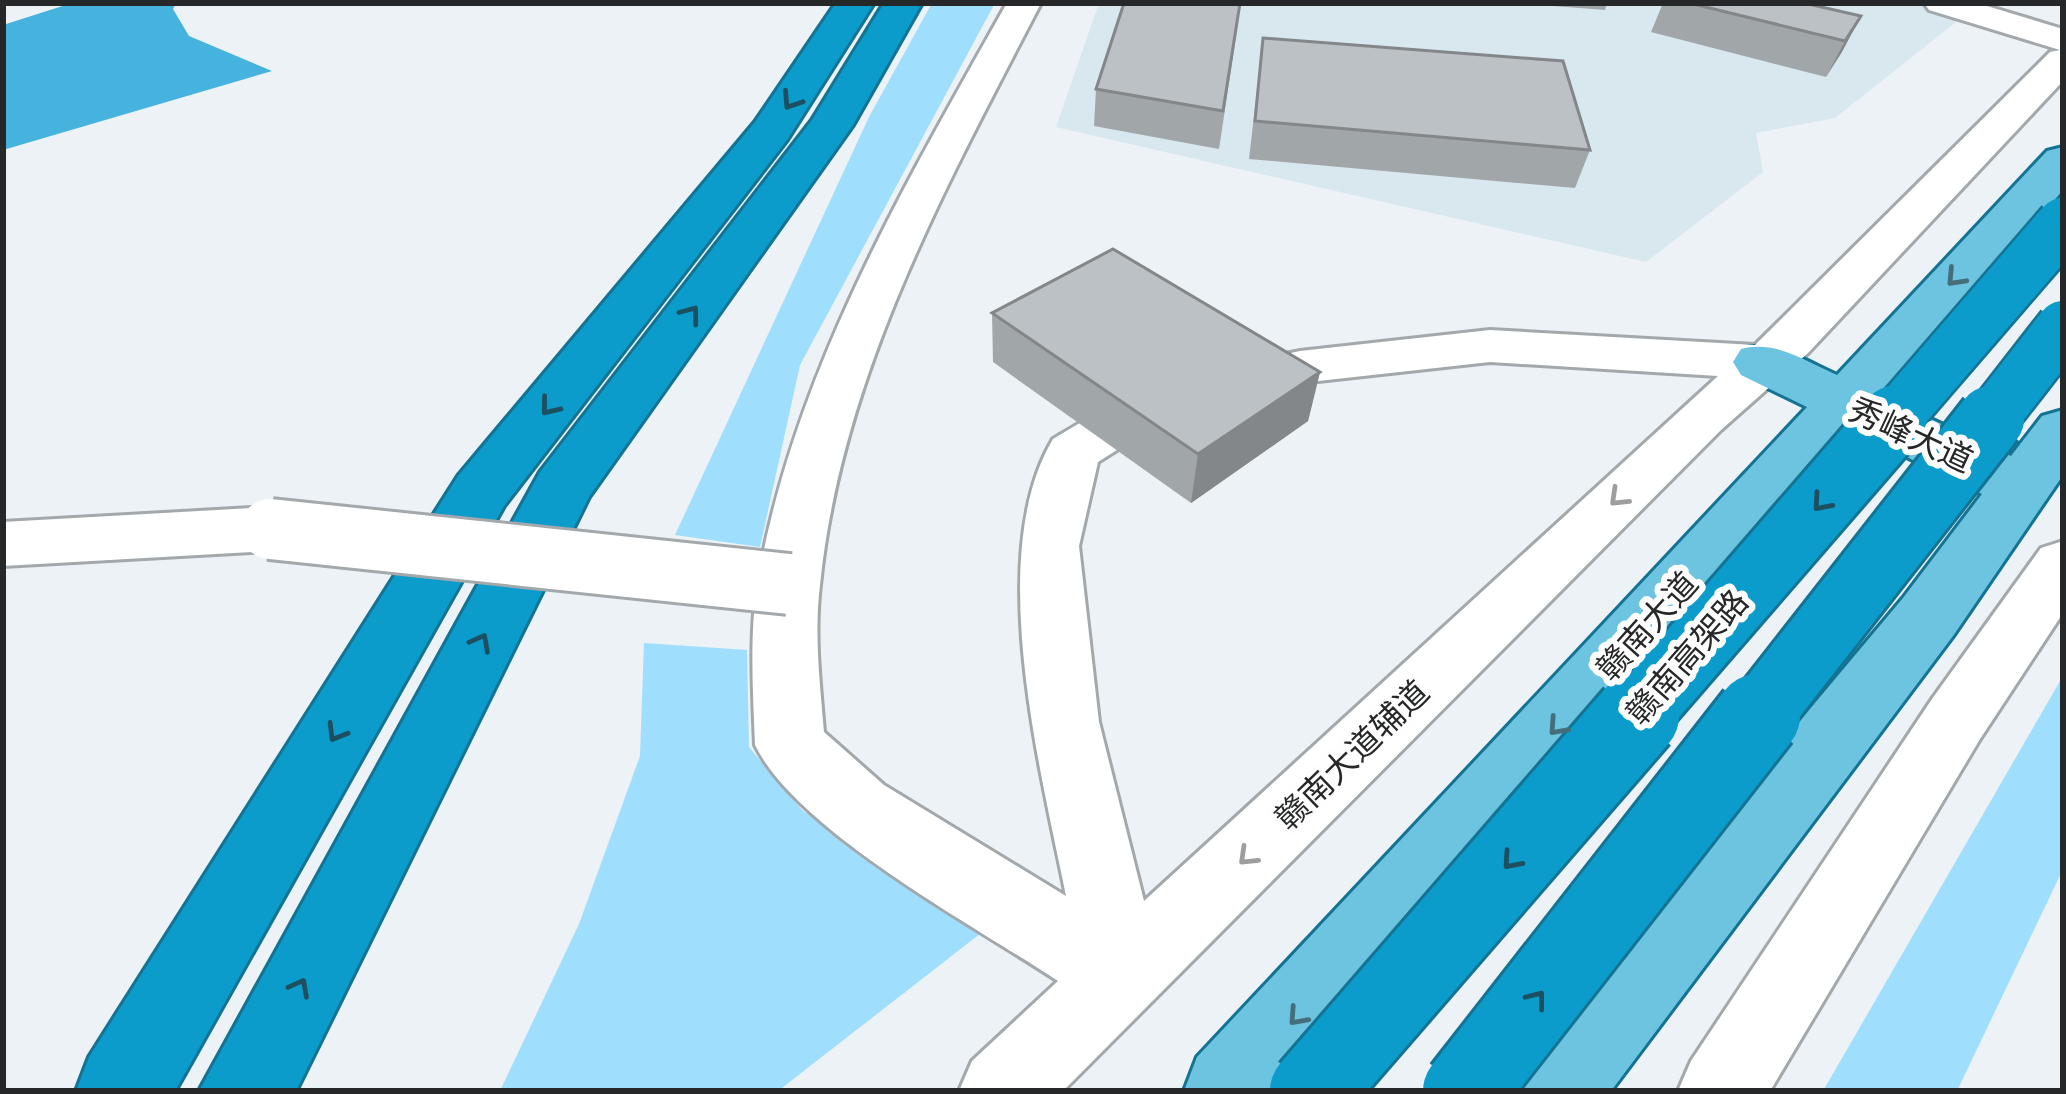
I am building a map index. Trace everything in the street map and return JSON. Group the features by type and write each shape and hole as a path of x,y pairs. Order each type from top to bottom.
{"highway":[{"path":"123,1091 480,492 771,131 855,3"},
{"path":"246,1091 562,488 831,125 903,3"},
{"name":"赣南高架路","path":"1312,1091 2063,224"},
{"path":"1465,1091 2063,327"}],"main road":[{"name":"赣南大道","path":"1231,1091 2063,161"},
{"name":"秀峰大道","path":"1775,352 1855,391 2051,468"},
{"path":"1552,1091 2051,468"}],"street":[{"path":"1024,3 920,196 847,352 809,476 789,584 790,745 858,808 1123,976"},
{"path":"1941,3 2063,40"},
{"name":"赣南大道辅道","path":"1002,1091 1775,352 2063,60"},
{"path":"1123,976 1063,700 1049,547 1073,452 1164,396 1300,367 1490,346 1775,352"},
{"path":"3,544 270,530 789,584"},
{"path":"1721,1091 1956,718 2063,563"}],"shaded area":[{"path":"72,3 176,3 173,9 189,36 272,71 3,150 3,25"},
{"path":"932,3 995,3 800,365 760,547 675,535 869,117"},
{"path":"1099,3 1980,3 1835,118 1756,133 1763,172 1646,262 1056,127"},
{"path":"644,643 747,650 749,747 803,811 994,923 778,1091 500,1091 579,924 640,756"},
{"path":"2063,676 2063,869 1957,1091 1823,1091"}],"building":[{"path":"1124,3 1240,3 1223,111 1096,89"},
{"path":"1689,3 1804,3 1861,16 1845,41"},
{"path":"1263,38 1563,61 1590,150 1255,121"},
{"path":"1113,249 1320,372 1198,454 992,313"}]}
